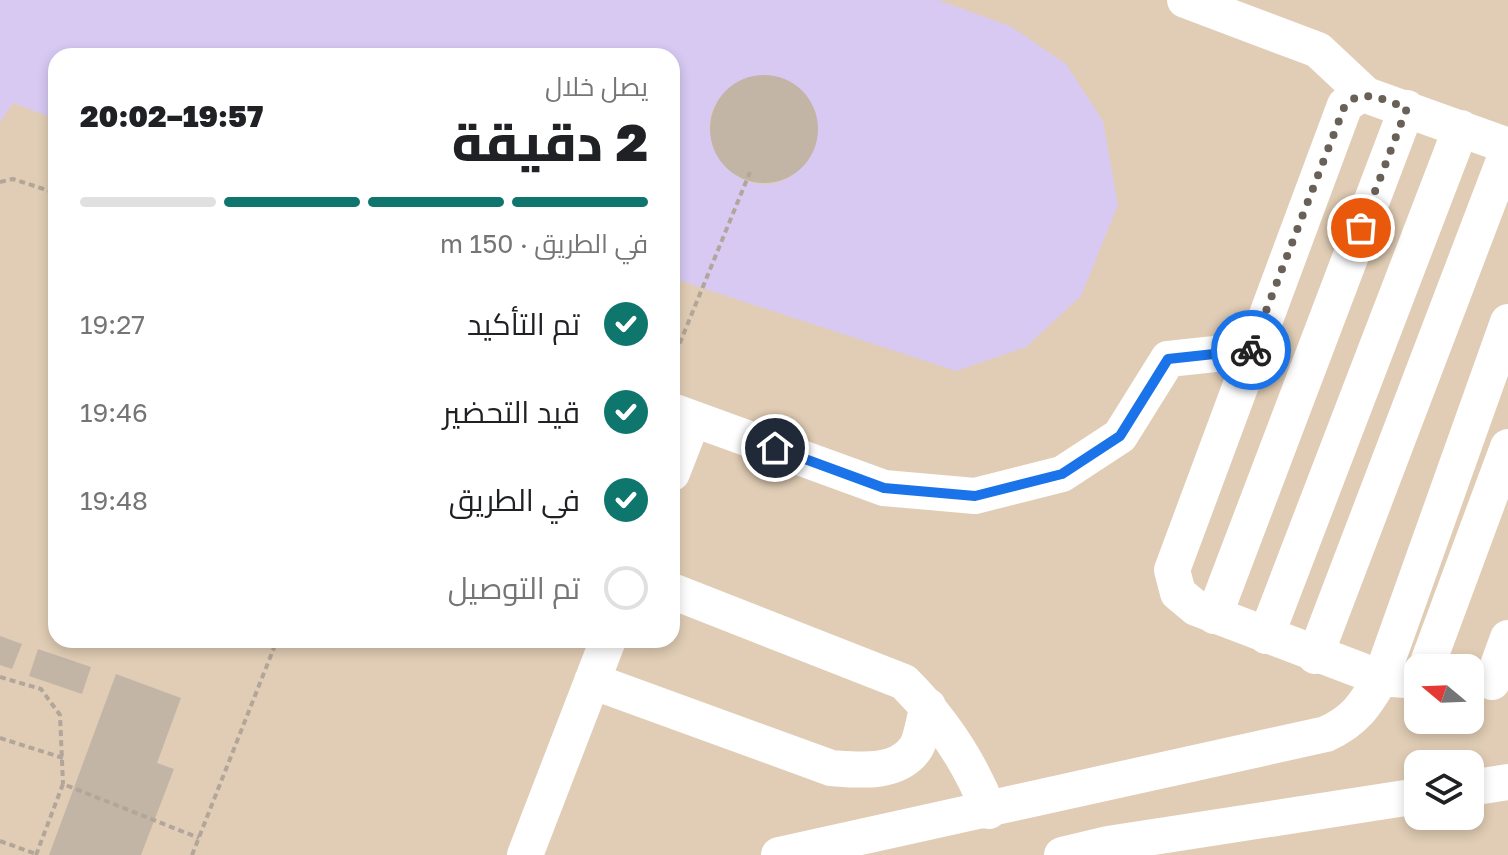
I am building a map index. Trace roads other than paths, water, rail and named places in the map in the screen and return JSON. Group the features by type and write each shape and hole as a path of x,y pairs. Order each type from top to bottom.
{"lane":[{"path":"1185,0 1318,50 1366,95"},
{"path":"1315,656 1508,148 1366,95 1358,96 1345,105 1172,570 1173,582 1186,602 1214,616 1315,656 1381,678 1404,680"},
{"path":"1214,616 1407,108"},
{"path":"1266,636 1461,128"},
{"path":"779,855 1326,734 1349,724 1361,712 1381,678 1508,322"},
{"path":"682,415 884,488 975,496 1062,474 1120,436 1168,359 1253,350"},
{"path":"1431,654 1508,447"},
{"path":"680,594 904,682 928,706 974,772 989,811"},
{"path":"1490,682 1508,638"},
{"path":"525,855 605,648"},
{"path":"592,681 831,768 888,768 915,749 928,706"},
{"path":"1484,786 1508,782"},
{"path":"1062,855 1108,844 1404,798"}]}
